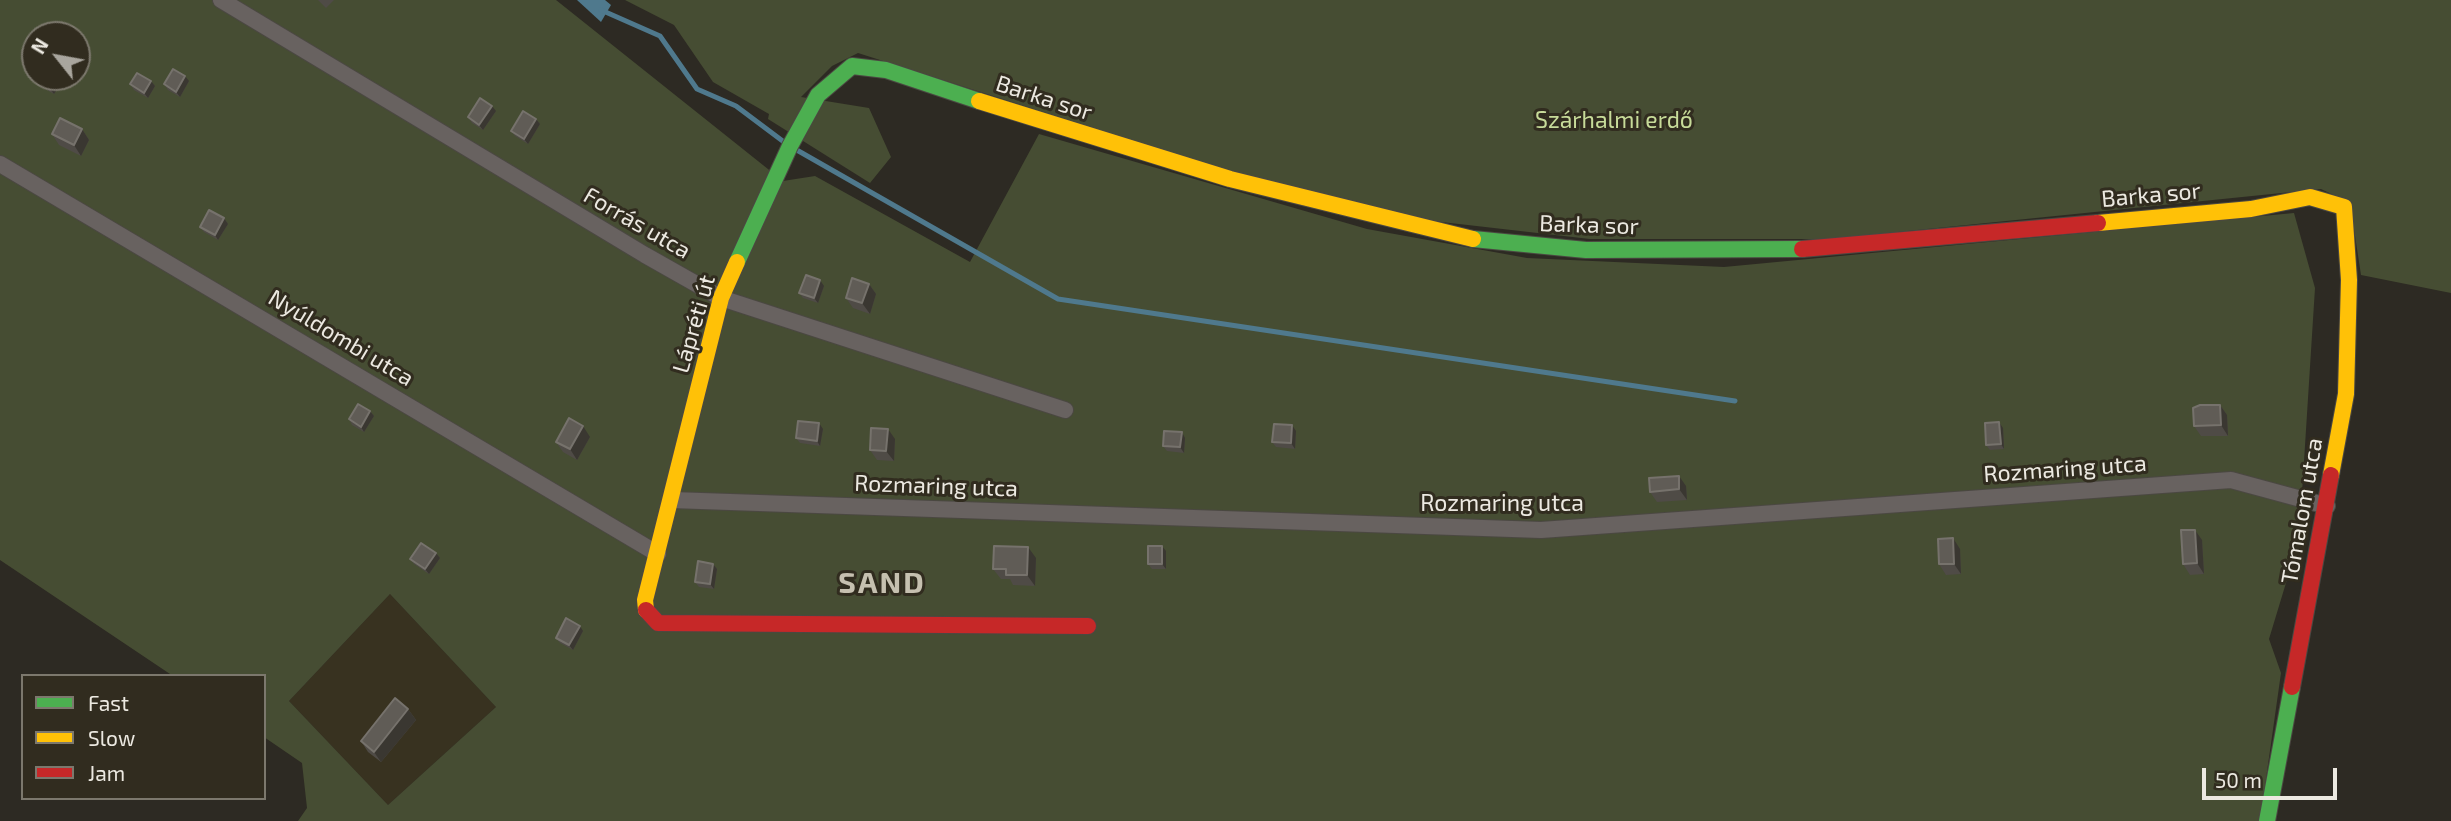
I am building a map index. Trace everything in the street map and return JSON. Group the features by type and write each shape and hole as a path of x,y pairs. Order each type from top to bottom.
{"street":[{"name":"Forrás utca","path":"221,0 721,298 1065,410"},
{"name":"Lápréti út","path":"852,66 818,95 812,105 790,146 721,298 645,600 652,621 1088,626"},
{"name":"Barka sor","path":"852,66 886,70 1042,122 1230,178 1359,213 1486,242 1586,250 1800,249 2252,209 2310,197 2344,207"},
{"name":"Nyúldombi utca","path":"0,164 658,554"},
{"name":"Tómalom utca","path":"2267,821 2346,394 2349,280 2344,207"},
{"name":"Rozmaring utca","path":"671,500 1541,530 2231,480 2327,506"}],"shaded area":[{"path":"390,594 496,707 388,805 289,701"}],"green space":[{"path":"0,0 556,0 783,181 815,176 970,262 1039,134 1367,229 1527,258 1724,267 2294,213 2315,288 2299,540 2269,639 2281,673 2260,821 298,821 307,808 302,763 266,738 266,674 170,674 0,560","holes":["390,594 496,707 388,805 289,701"]},
{"name":"Szárhalmi erdő","path":"625,0 2451,0 2451,293 2361,275 2350,203 2321,189 1829,239 1590,239 1424,220 1235,173 858,53 832,66 801,97 869,108 891,157 870,183 768,119 769,114 713,82 674,25"}],"water":[{"path":"577,0 605,0 611,5 601,22"}],"building":[{"path":"173,69 185,76 176,92 164,84"},
{"path":"137,73 151,81 144,93 130,84"},
{"path":"480,98 492,106 479,125 468,117"},
{"path":"523,111 536,119 524,139 511,131"},
{"path":"60,118 82,129 74,145 52,134"},
{"path":"209,210 224,218 215,235 200,227"},
{"path":"806,275 820,280 814,298 799,293"},
{"path":"852,278 869,284 862,303 846,298"},
{"path":"358,404 370,411 361,427 349,419"},
{"path":"2200,405 2220,405 2221,425 2194,426 2193,408"},
{"path":"569,418 583,426 570,449 556,442"},
{"path":"798,421 819,423 817,441 796,438"},
{"path":"1999,422 2001,444 1986,445 1985,423"},
{"path":"1274,424 1292,425 1291,443 1272,442"},
{"path":"871,428 888,429 886,451 870,450"},
{"path":"1164,431 1182,432 1180,447 1163,446"},
{"path":"1679,476 1679,489 1650,492 1649,478"},
{"path":"2181,530 2195,530 2197,563 2183,564"},
{"path":"1953,538 1954,564 1939,564 1938,539"},
{"path":"421,543 436,553 425,569 410,559"},
{"path":"994,546 1028,547 1027,575 1006,575 1006,569 993,569"},
{"path":"1148,546 1162,546 1162,564 1148,564"},
{"path":"698,561 713,564 710,584 695,582"},
{"path":"566,618 580,626 569,645 556,638"},
{"path":"395,698 408,709 374,752 361,741"}],"waterway":[{"path":"601,10 660,36 697,89 736,106 784,142"},
{"path":"795,149 1058,299 1735,401"}],"traffic: fast":[{"path":"737,262 790,146 818,95 852,66 886,70 979,101"},
{"path":"1473,239 1586,250 1802,249"},
{"path":"2267,821 2292,687"}],"traffic: slow":[{"path":"979,101 1230,179 1473,239"},
{"path":"2098,223 2251,209 2310,197 2344,207 2349,280 2346,394 2331,475"},
{"path":"646,610 645,600 721,298 737,262"}],"traffic: jam":[{"path":"1802,249 2098,223"},
{"path":"2292,687 2331,475"},
{"path":"646,610 658,623 1088,626"}],"district":[{"name":"SAND","path":"882,583"}]}
